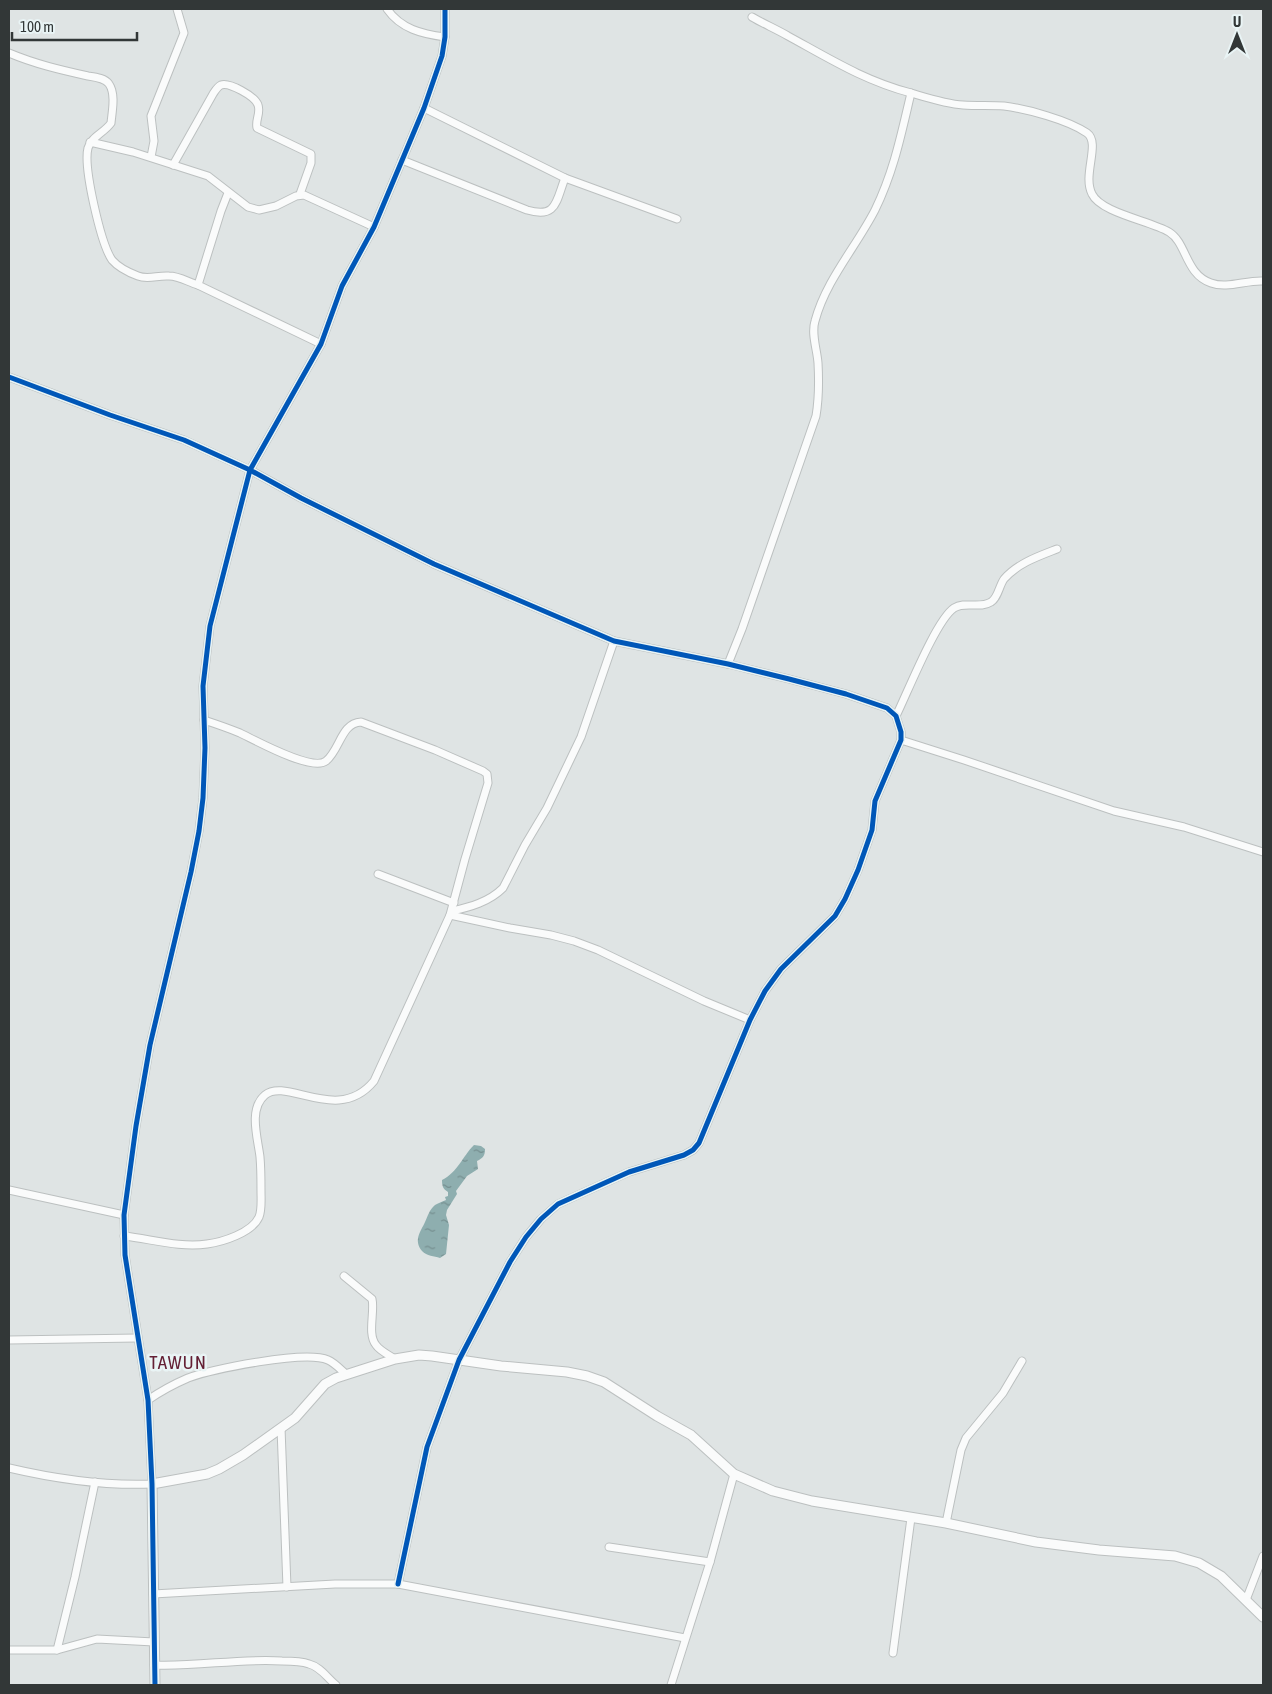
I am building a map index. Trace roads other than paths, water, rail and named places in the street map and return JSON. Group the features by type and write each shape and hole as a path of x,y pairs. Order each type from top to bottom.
{"street":[{"path":"151,158 154,142 151,116 184,33 177,9"},
{"path":"386,9 404,26 422,34 445,37"},
{"path":"155,1685 152,1484 148,1400 137,1338 124,1236 124,1215 136,1126 150,1045 192,872 203,798 203,686 210,626 250,470 322,344 342,286 374,227 424,108 442,56 445,37 445,9"},
{"path":"752,17 836,64 873,81 911,93 961,105 1004,106 1026,110 1078,129 1090,136 1092,140 1093,149 1088,172 1089,187 1091,194 1098,202 1122,214 1171,233 1180,243 1187,260 1194,270 1210,283 1225,285 1251,281 1263,282"},
{"path":"9,53 28,61 106,80 110,85 113,93 111,123 90,142 87,170 95,208 112,260 140,277 178,277 322,344"},
{"path":"173,165 216,88 227,84 234,86 256,101 259,109 257,128 311,154 311,163 300,194"},
{"path":"728,664 780,523 816,416 819,401 814,323 820,305 833,279 857,242 891,173 911,93"},
{"path":"424,108 565,178 677,219"},
{"path":"90,142 151,158 208,176 248,207 259,210 276,206 300,194 309,196 374,227"},
{"path":"402,160 527,210 542,214 553,208 565,178"},
{"path":"198,285 220,211 228,193"},
{"path":"9,377 101,412 184,440 250,470 301,498 434,564 614,641 728,664 846,694 887,708 896,716 901,732 901,740 875,801 872,830 858,870 840,910 781,969 765,991 750,1020 700,1143 684,1155 629,1172 558,1204 546,1214 526,1238 510,1262 459,1360 427,1447 398,1584"},
{"path":"896,716 939,625 953,608 961,605 990,603 1005,578 1017,568 1033,558 1057,549"},
{"path":"451,913 486,900 503,888 525,845 548,808 570,762 581,737 614,641"},
{"path":"124,1236 177,1244 207,1244 238,1235 256,1223 260,1215 260,1162 256,1118 262,1098 267,1094 282,1091 316,1099 335,1100 346,1098 367,1089 383,1062 451,913 465,859 488,788 489,778 483,770 361,722 349,728 327,760 320,764 281,753 241,734 204,720"},
{"path":"901,740 1114,811 1184,827 1263,852"},
{"path":"378,874 454,904"},
{"path":"451,913 510,928 551,934 574,941 598,950 704,1001 750,1020"},
{"path":"9,1190 124,1215"},
{"path":"344,1276 372,1299 372,1338 374,1344 395,1359"},
{"path":"9,1340 137,1338"},
{"path":"9,1468 71,1480 122,1485 152,1484 207,1474 243,1455 295,1418 325,1384 346,1374 395,1359 419,1355 501,1366 567,1372 604,1382 691,1435 734,1474 773,1491 812,1501 946,1523 1036,1542 1099,1550 1176,1556 1199,1564 1221,1576 1263,1617"},
{"path":"148,1400 162,1390 189,1378 217,1369 273,1360 316,1357 328,1360 346,1374"},
{"path":"946,1523 961,1450 966,1438 1003,1393 1022,1361"},
{"path":"281,1428 287,1587"},
{"path":"671,1685 710,1562 734,1474"},
{"path":"57,1650 95,1482"},
{"path":"893,1653 911,1518"},
{"path":"609,1547 710,1562"},
{"path":"1246,1600 1263,1556"},
{"path":"153,1594 335,1584 398,1584 685,1638"},
{"path":"9,1650 57,1650 97,1640 154,1642"},
{"path":"154,1665 174,1666 268,1660 298,1662 319,1668 336,1685"}],"water":[{"path":"474,1145 481,1146 485,1149 485,1153 477,1161 478,1169 467,1176 456,1191 457,1194 447,1210 446,1215 449,1225 446,1254 440,1258 428,1255 419,1247 418,1239 420,1232 431,1209 446,1200 445,1197 448,1196 448,1192 443,1187 442,1180 456,1169"}],"district":[{"name":"TAWUN","path":"178,1362"}]}
